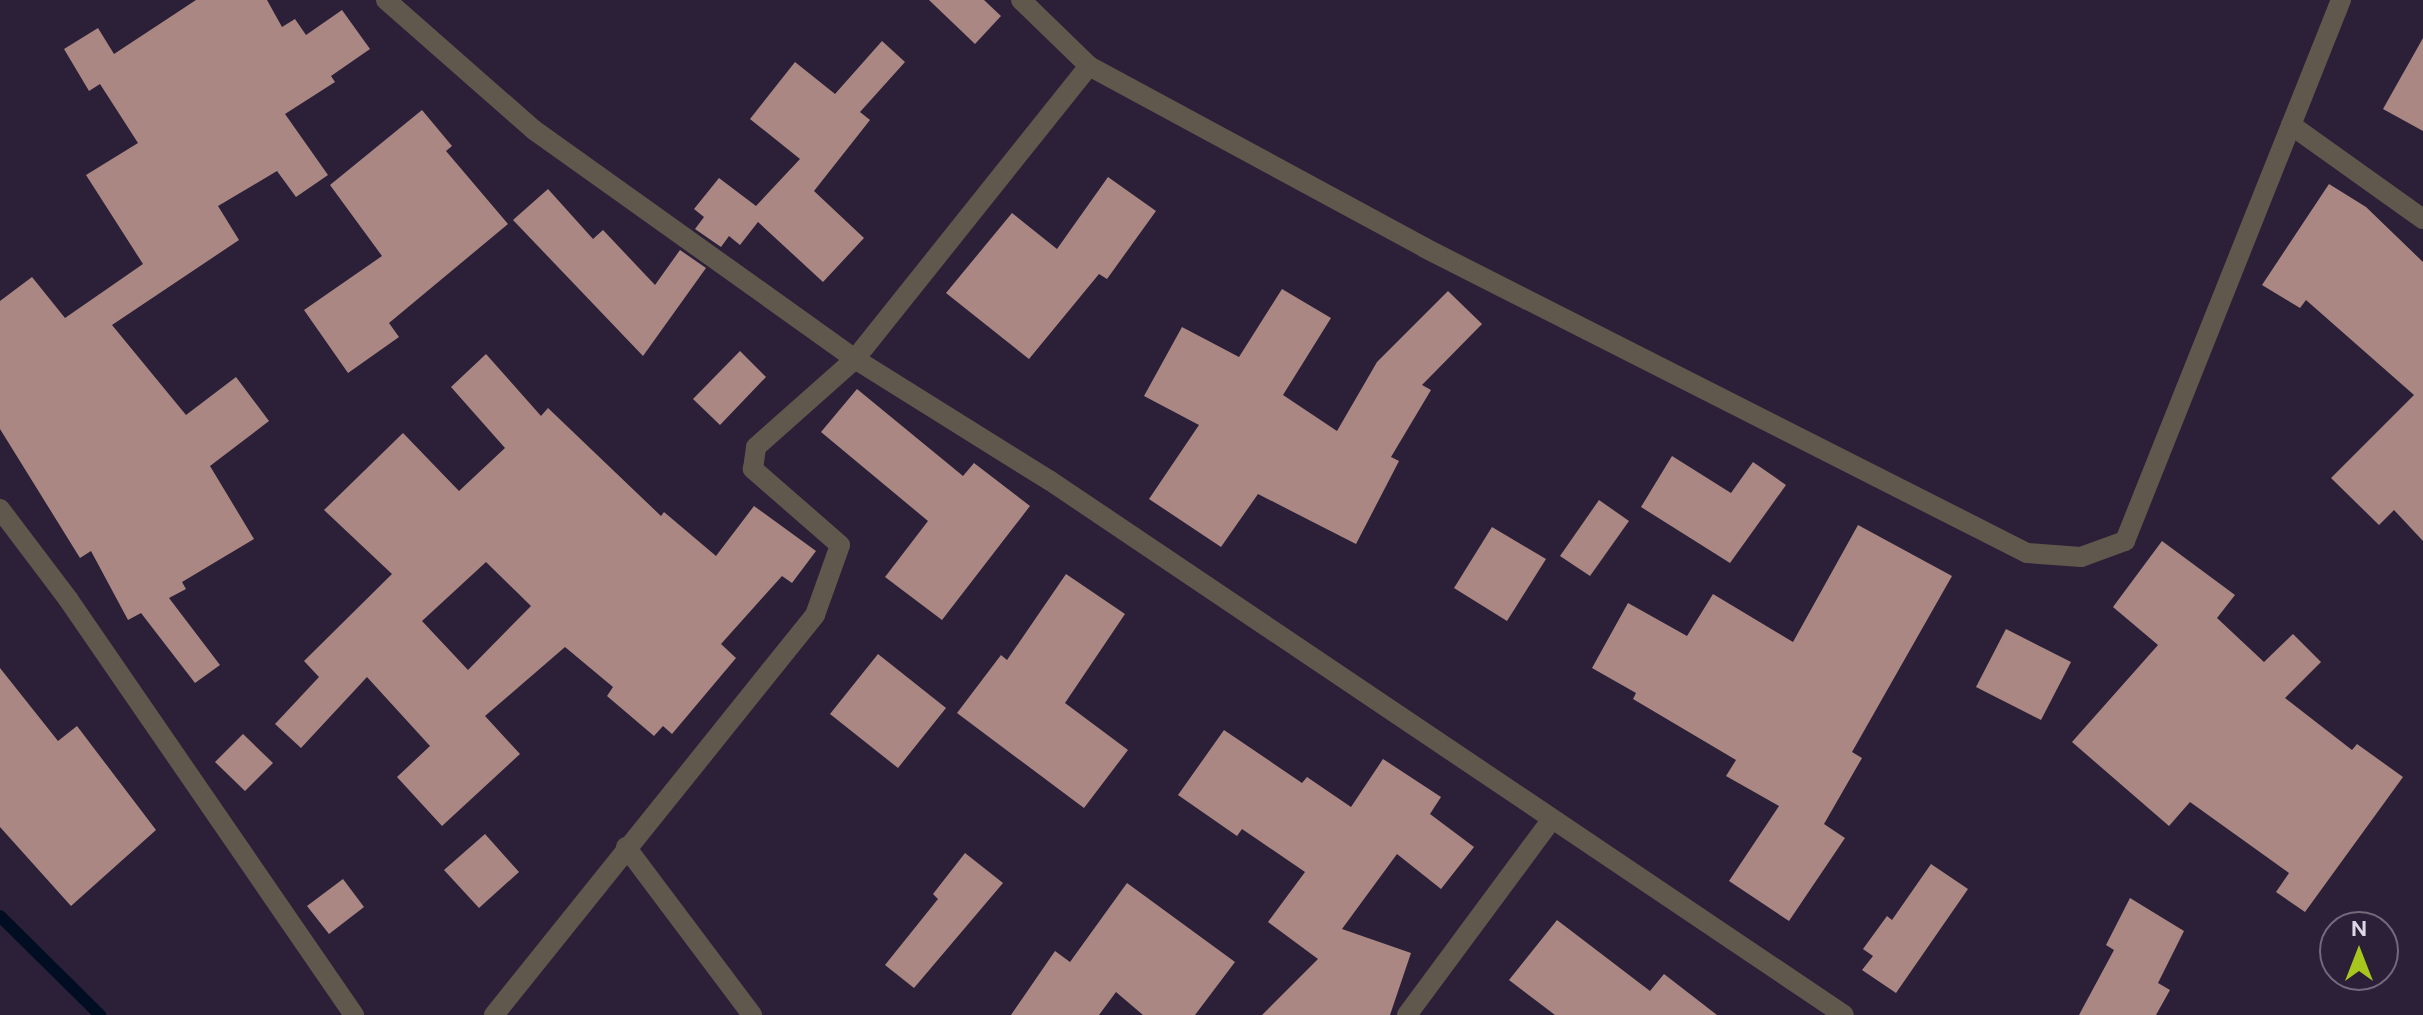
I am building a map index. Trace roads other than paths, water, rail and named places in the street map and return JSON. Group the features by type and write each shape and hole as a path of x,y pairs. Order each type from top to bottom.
{"street":[{"path":"386,0 534,130 855,359 1049,480 1844,1015"},
{"path":"1021,0 1089,66 1425,248 1862,465 2027,553 2081,557 2125,541 2341,0"},
{"path":"494,1015 815,615 840,545 753,469 756,447 855,359 1089,66"},
{"path":"2291,125 2423,219"},
{"path":"0,509 68,599 354,1015"},
{"path":"1407,1015 1552,819"},
{"path":"626,847 752,1015"}],"waterway":[{"path":"0,916 100,1015"}]}
